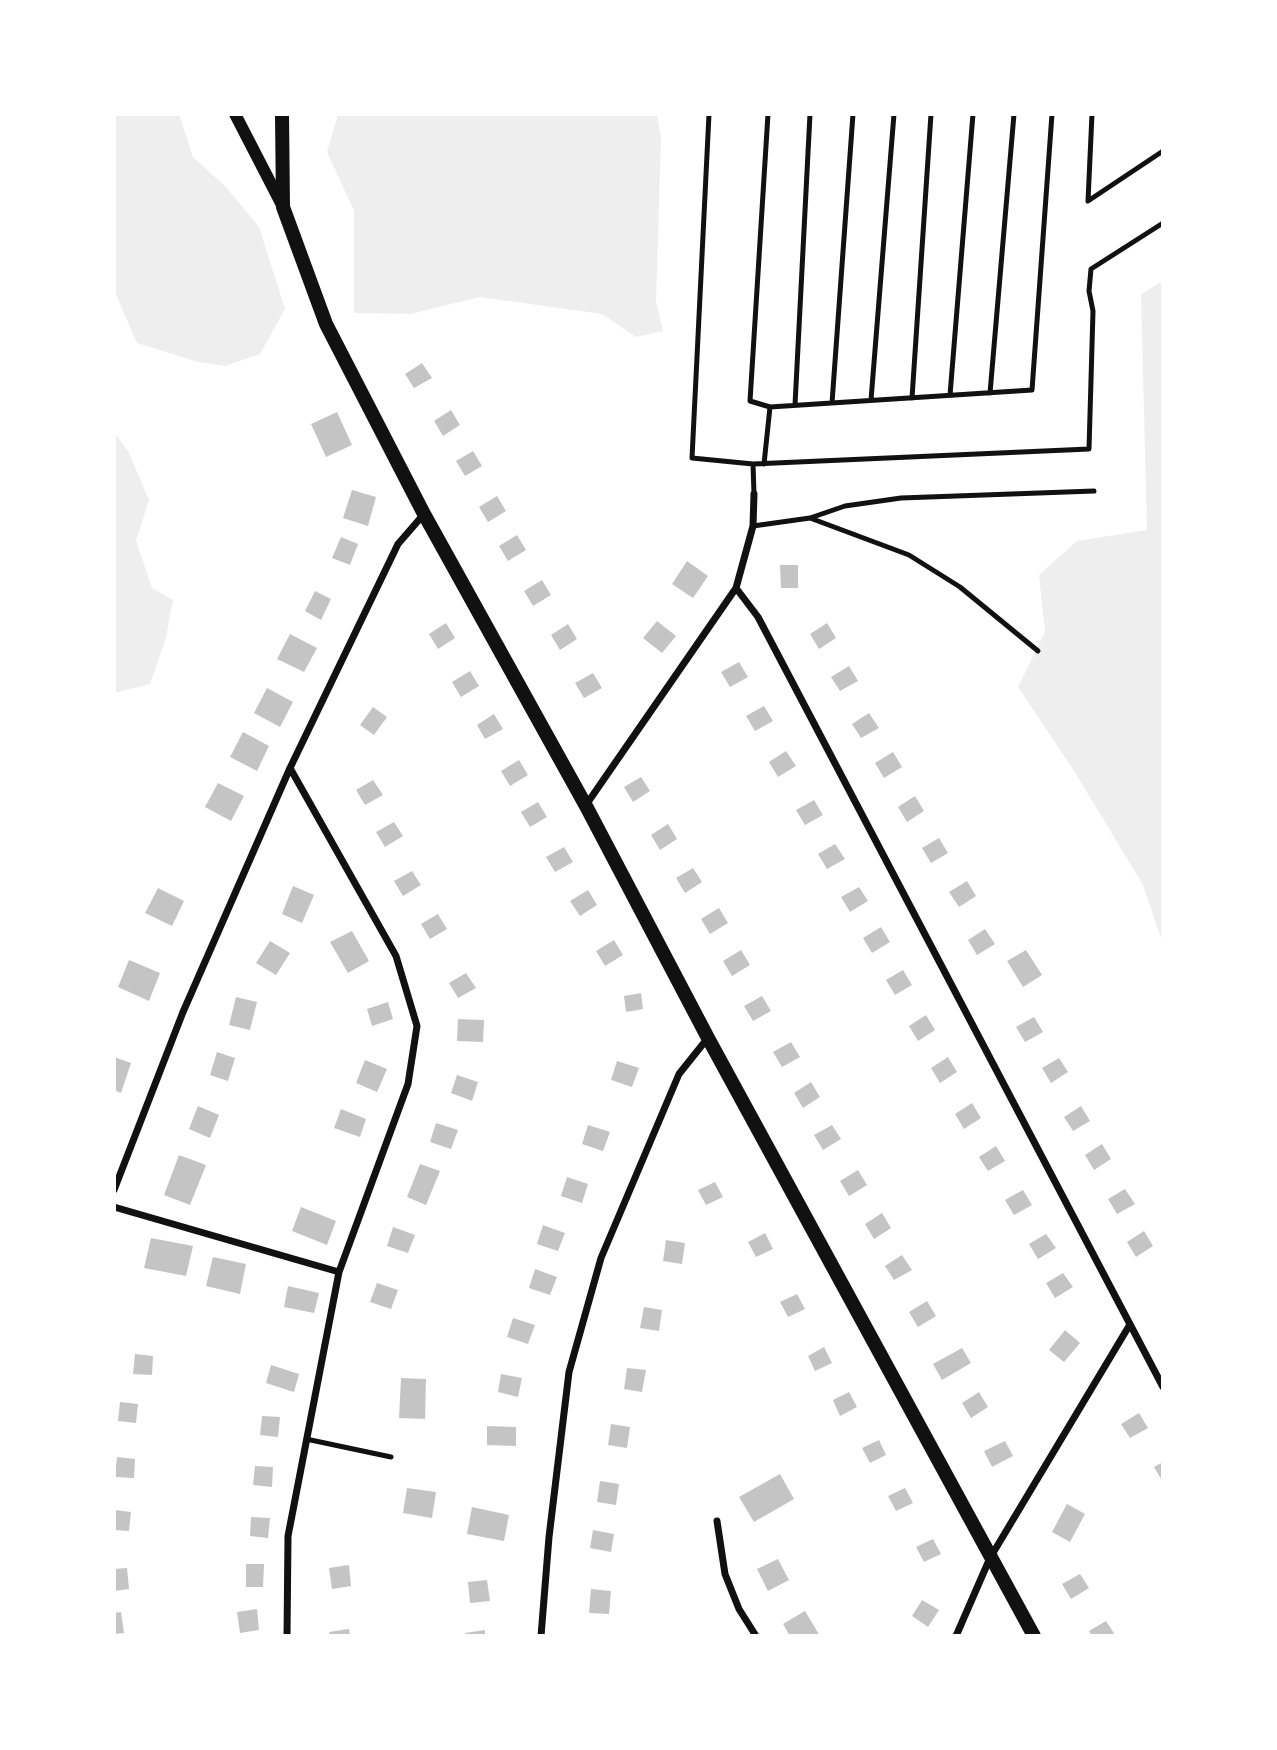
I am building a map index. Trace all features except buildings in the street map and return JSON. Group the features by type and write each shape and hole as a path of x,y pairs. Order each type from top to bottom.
{"main road":[{"path":"282,114 284,207 326,324 424,514 586,806 708,1038 1034,1636"}],"street":[{"path":"235,114 284,207"},
{"path":"586,806 736,588 753,526 754,494"},
{"path":"114,1190 183,1012 290,768 398,544 424,514"},
{"path":"736,588 758,617 1163,1387"},
{"path":"286,1636 288,1536 340,1272 369,1185 408,1084 417,1026 396,956 290,768"},
{"path":"541,1636 549,1537 572,1359 601,1258 678,1074 708,1038"},
{"path":"114,1207 340,1272"},
{"path":"956,1636 990,1558 1129,1326"},
{"path":"717,1521 725,1574 738,1609 756,1636"}],"lane":[{"path":"709,114 692,458 764,464 1089,449 1093,311 1089,291 1091,269 1163,223"},
{"path":"768,114 750,401 770,407 1032,390 1052,114"},
{"path":"795,405 810,114"},
{"path":"832,403 853,114"},
{"path":"871,400 894,114"},
{"path":"912,398 932,114"},
{"path":"950,395 973,114"},
{"path":"989,393 1014,114"},
{"path":"1092,114 1088,201 1163,151"},
{"path":"764,464 770,407"},
{"path":"753,464 754,494"},
{"path":"753,526 810,518 845,506 901,499 1094,491"},
{"path":"810,518 909,555 960,587 1038,651"},
{"path":"306,1439 391,1457"}],"shaded area":[{"path":"114,114 179,114 193,157 226,187 259,227 285,309 260,354 225,366 198,362 137,343 114,290"},
{"path":"338,114 657,114 661,139 656,302 663,331 636,337 602,314 480,297 410,314 354,313 354,211 327,152"},
{"path":"1163,281 1163,944 1143,885 1076,774 1018,687 1045,632 1039,575 1077,541 1147,530 1141,294"},
{"path":"114,432 128,451 149,500 136,541 152,588 173,600 166,638 150,684 114,693"}]}
